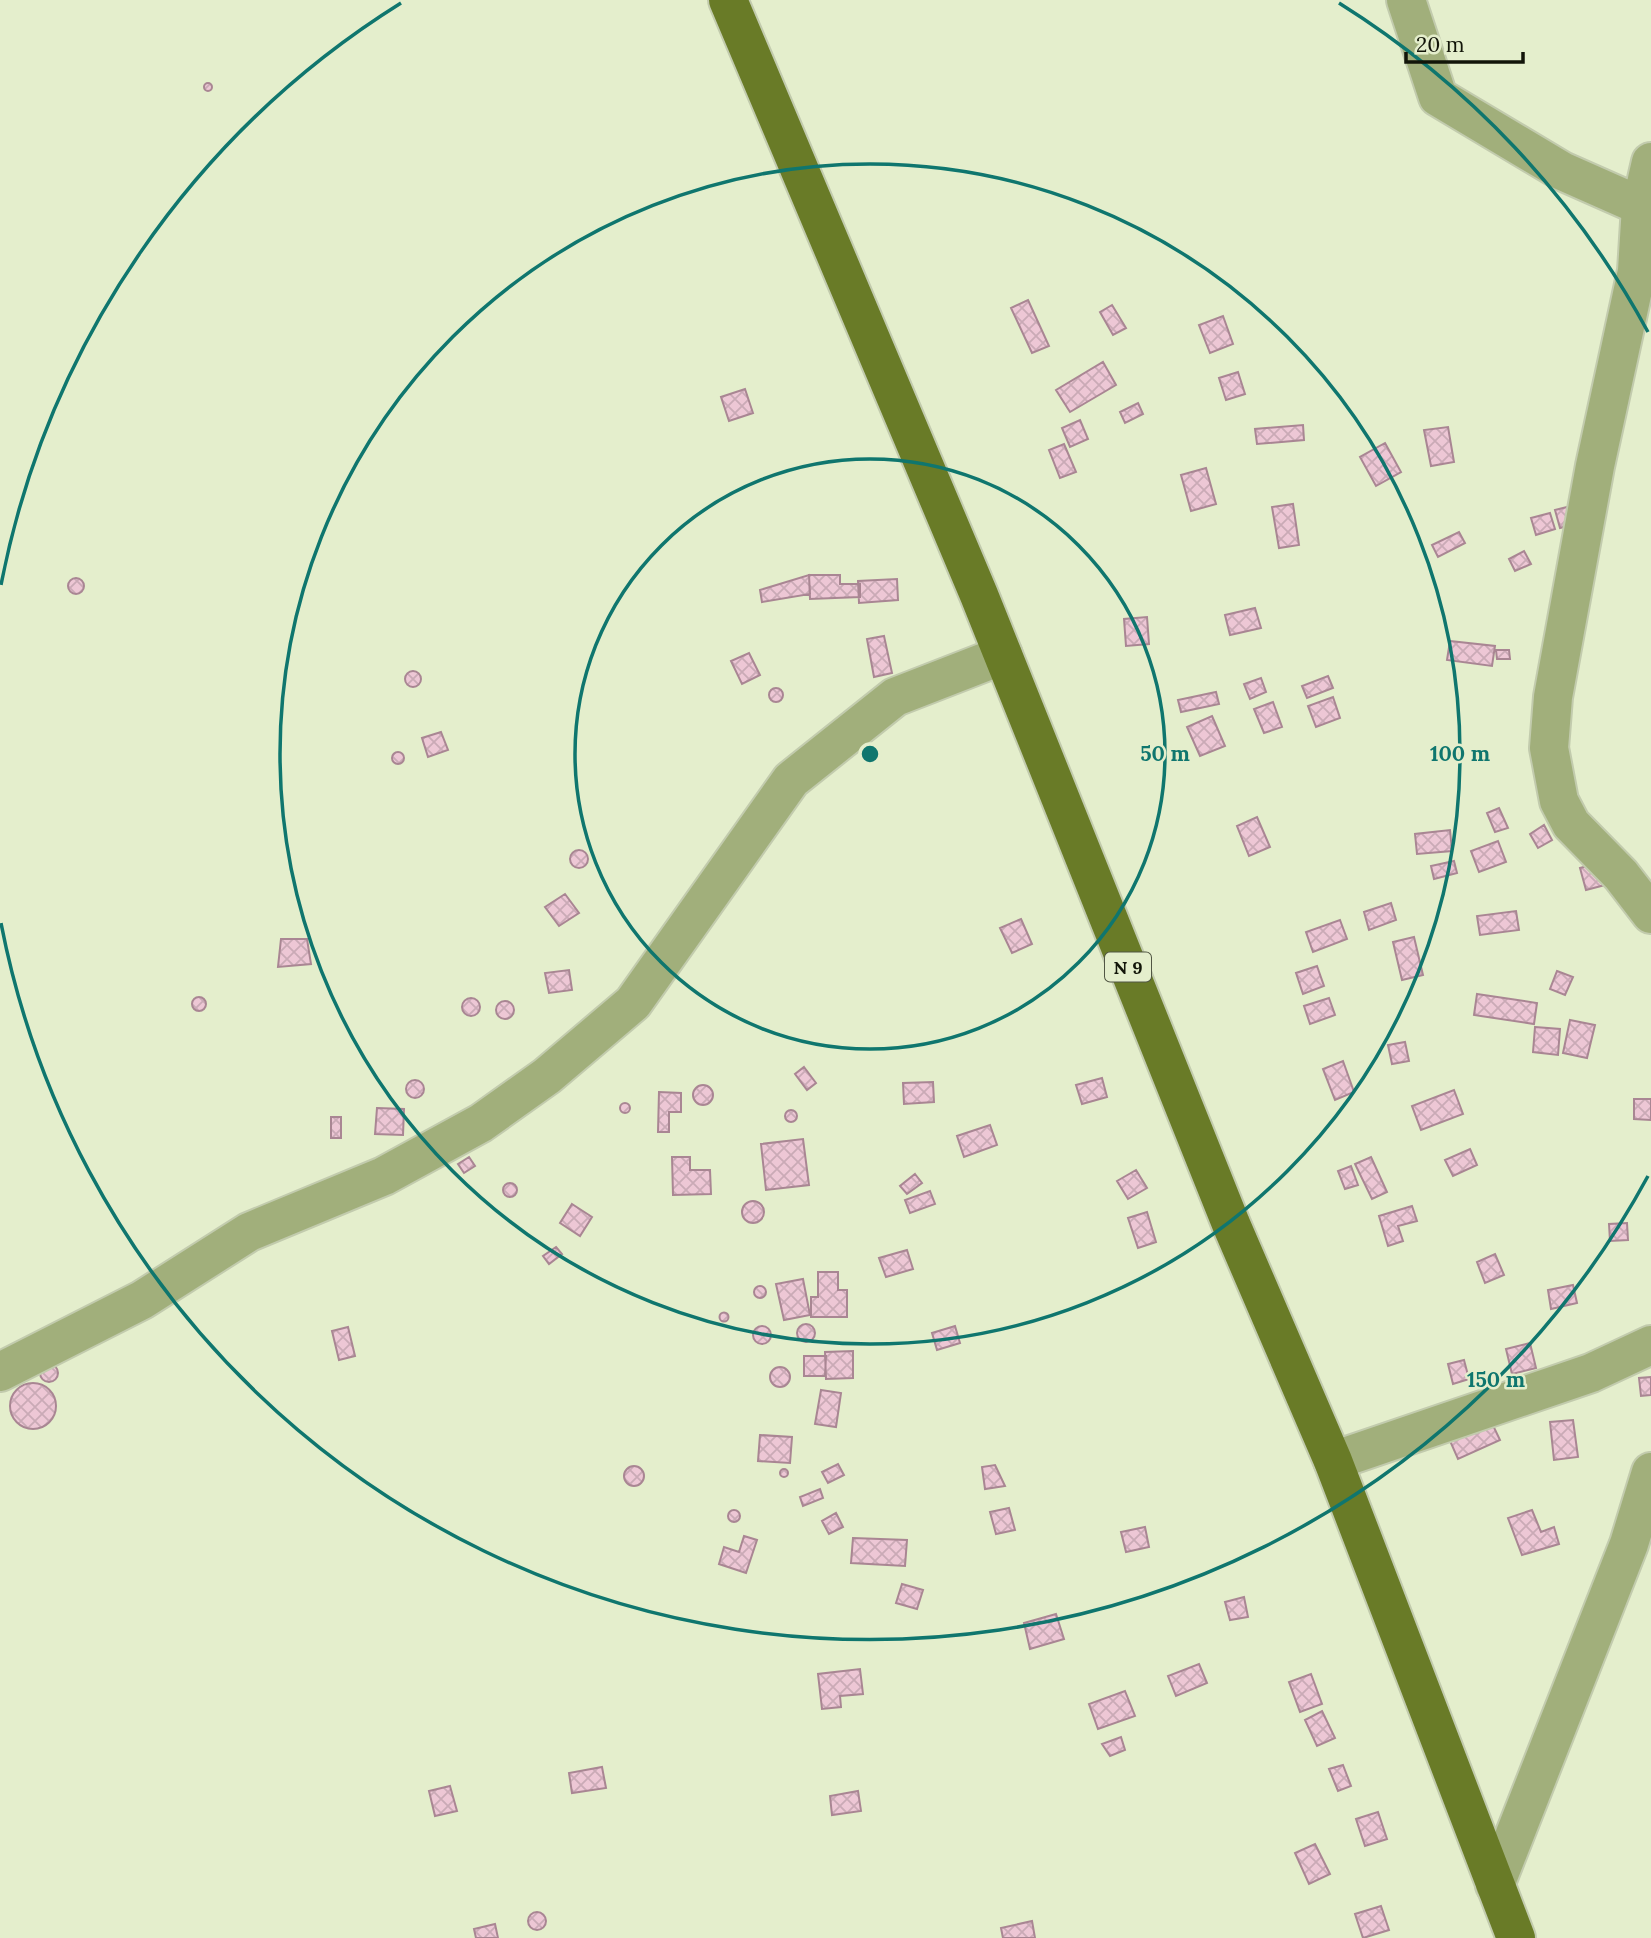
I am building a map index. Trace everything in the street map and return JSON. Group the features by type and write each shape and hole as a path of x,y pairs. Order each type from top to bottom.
{"main road":[{"name":"N 9","path":"728,0 1003,655 1231,1224 1333,1461 1516,1938"}],"street":[{"path":"1406,0 1437,97 1562,171 1646,213"},
{"path":"1651,162 1637,271 1595,466 1553,697 1549,748 1559,801 1572,824 1621,875 1651,914"},
{"path":"0,1372 142,1300 249,1232 397,1169 481,1123 547,1076 633,1003 791,780 895,697 1003,655"},
{"path":"1333,1461 1591,1373 1651,1345"},
{"path":"1496,1885 1629,1544 1651,1472"}],"building":[{"path":"208,83 212,87 208,91 204,87"},
{"path":"1028,300 1049,346 1032,353 1011,308"},
{"path":"1112,305 1126,328 1113,335 1100,312"},
{"path":"1223,316 1233,344 1210,353 1199,325"},
{"path":"1103,362 1116,385 1070,412 1056,390"},
{"path":"1238,372 1245,394 1226,400 1219,378"},
{"path":"745,389 753,413 729,421 721,397"},
{"path":"1138,403 1143,414 1125,423 1120,412"},
{"path":"1080,420 1088,439 1070,447 1062,428"},
{"path":"1303,425 1304,440 1257,444 1255,429"},
{"path":"1448,427 1454,462 1431,466 1424,430"},
{"path":"1385,443 1401,472 1376,486 1360,457"},
{"path":"1064,444 1076,472 1060,478 1049,450"},
{"path":"1206,468 1216,504 1191,511 1181,475"},
{"path":"1293,504 1299,545 1279,548 1272,507"},
{"path":"1579,504 1584,522 1560,528 1555,510"},
{"path":"1550,513 1555,529 1536,535 1531,518"},
{"path":"1459,532 1465,543 1438,557 1432,545"},
{"path":"1524,551 1531,564 1515,571 1509,559"},
{"path":"809,575 840,575 840,584 860,584 860,597 810,599"},
{"path":"809,575 810,594 762,602 760,590"},
{"path":"76,578 82,580 82,592 76,594 70,592 68,586 70,580"},
{"path":"897,579 898,600 859,603 858,581"},
{"path":"1255,608 1261,628 1230,635 1225,615"},
{"path":"1147,617 1149,644 1126,646 1124,619"},
{"path":"884,636 892,673 874,677 867,639"},
{"path":"1450,641 1495,646 1492,666 1447,660"},
{"path":"1496,650 1509,650 1510,659 1497,659"},
{"path":"749,653 760,675 742,684 731,661"},
{"path":"413,671 419,673 419,685 413,687 407,685 405,679 407,673"},
{"path":"1328,676 1333,688 1307,698 1302,686"},
{"path":"1261,678 1266,692 1250,699 1244,684"},
{"path":"773,688 779,688 783,695 779,702 773,702 769,698 769,692"},
{"path":"1216,692 1219,704 1181,712 1178,700"},
{"path":"1333,697 1340,718 1316,727 1308,706"},
{"path":"1273,702 1282,727 1264,733 1254,709"},
{"path":"1212,716 1225,746 1200,756 1187,727"},
{"path":"441,732 448,750 428,757 422,738"},
{"path":"398,752 404,758 398,764 392,758"},
{"path":"1499,808 1508,828 1495,832 1487,813"},
{"path":"1257,817 1270,847 1249,856 1237,826"},
{"path":"1544,825 1552,840 1538,848 1530,834"},
{"path":"1450,830 1452,851 1417,854 1415,834"},
{"path":"1498,841 1506,862 1479,872 1471,851"},
{"path":"579,850 585,853 588,859 585,865 579,868 573,865 570,859 573,853"},
{"path":"1454,861 1457,873 1434,879 1431,866"},
{"path":"1599,863 1605,885 1586,890 1580,868"},
{"path":"565,894 579,913 559,926 545,907"},
{"path":"1391,903 1396,920 1369,930 1364,912"},
{"path":"1516,911 1519,930 1480,935 1477,916"},
{"path":"1021,919 1032,944 1012,953 1000,928"},
{"path":"1340,920 1347,939 1313,952 1306,932"},
{"path":"1414,937 1423,975 1402,980 1393,942"},
{"path":"281,939 307,939 311,964 278,967"},
{"path":"1317,966 1324,986 1303,994 1296,973"},
{"path":"569,970 572,990 549,993 545,973"},
{"path":"1557,971 1573,977 1565,995 1550,989"},
{"path":"1477,994 1537,1003 1534,1024 1474,1015"},
{"path":"199,997 204,999 204,1009 199,1011 194,1009 192,1004 194,999"},
{"path":"471,998 477,1001 480,1007 477,1013 471,1016 465,1013 462,1007 465,1001"},
{"path":"1329,998 1335,1015 1310,1024 1304,1006"},
{"path":"501,1001 509,1001 514,1010 512,1017 501,1019 496,1014 496,1006"},
{"path":"1570,1020 1595,1025 1587,1058 1563,1053"},
{"path":"1535,1027 1560,1029 1558,1055 1533,1052"},
{"path":"1405,1042 1409,1061 1392,1064 1388,1045"},
{"path":"1343,1061 1354,1092 1335,1100 1323,1069"},
{"path":"804,1067 816,1083 807,1090 795,1074"},
{"path":"1102,1078 1107,1097 1082,1104 1076,1085"},
{"path":"411,1080 419,1080 424,1089 422,1096 411,1098 406,1093 406,1085"},
{"path":"933,1082 934,1102 904,1104 903,1083"},
{"path":"703,1085 710,1088 713,1095 710,1102 703,1105 696,1102 693,1095 696,1088"},
{"path":"1454,1090 1463,1114 1421,1130 1412,1106"},
{"path":"659,1092 681,1093 681,1112 669,1112 669,1132 658,1132"},
{"path":"1634,1099 1651,1099 1651,1120 1634,1119"},
{"path":"625,1103 630,1108 625,1113 620,1108"},
{"path":"377,1108 404,1109 403,1135 375,1134"},
{"path":"791,1110 797,1116 791,1122 785,1116"},
{"path":"331,1117 341,1117 341,1138 331,1138"},
{"path":"990,1125 997,1145 964,1157 957,1136"},
{"path":"803,1139 809,1185 766,1190 761,1144"},
{"path":"1470,1149 1477,1165 1453,1176 1445,1160"},
{"path":"469,1157 475,1166 464,1173 458,1164"},
{"path":"672,1157 690,1157 690,1170 710,1170 711,1194 673,1195"},
{"path":"1371,1157 1387,1192 1372,1199 1355,1164"},
{"path":"1351,1166 1358,1185 1345,1189 1338,1171"},
{"path":"1136,1170 1147,1188 1128,1199 1117,1181"},
{"path":"915,1174 922,1183 907,1194 900,1186"},
{"path":"510,1183 515,1185 515,1195 510,1197 505,1195 503,1190 505,1185"},
{"path":"930,1191 935,1204 910,1213 905,1200"},
{"path":"753,1201 763,1208 764,1212 757,1222 753,1223 743,1216 742,1212 749,1202"},
{"path":"572,1204 592,1217 580,1236 560,1223"},
{"path":"1412,1206 1417,1221 1398,1226 1403,1241 1388,1246 1379,1216"},
{"path":"1147,1212 1156,1242 1138,1248 1128,1218"},
{"path":"1627,1223 1628,1240 1610,1241 1609,1224"},
{"path":"556,1247 562,1254 549,1264 543,1256"},
{"path":"907,1250 913,1269 886,1277 879,1258"},
{"path":"1495,1254 1504,1275 1485,1283 1477,1262"},
{"path":"818,1272 838,1272 838,1290 847,1290 847,1317 811,1317 811,1297 818,1297"},
{"path":"803,1279 810,1315 784,1320 776,1284"},
{"path":"1573,1285 1577,1303 1551,1309 1548,1290"},
{"path":"760,1286 766,1292 760,1298 754,1292"},
{"path":"724,1313 728,1317 724,1321 720,1317"},
{"path":"806,1324 812,1327 815,1333 812,1339 806,1342 800,1339 797,1333 800,1327"},
{"path":"758,1326 766,1326 771,1335 769,1342 758,1344 753,1339 753,1331"},
{"path":"955,1326 960,1343 937,1350 932,1333"},
{"path":"348,1327 355,1356 339,1360 332,1331"},
{"path":"1530,1343 1536,1368 1512,1374 1506,1349"},
{"path":"853,1351 853,1378 826,1379 825,1352"},
{"path":"804,1356 826,1356 825,1376 804,1376"},
{"path":"1464,1360 1469,1379 1453,1384 1448,1364"},
{"path":"45,1364 53,1364 58,1373 56,1380 45,1382 40,1377 40,1369"},
{"path":"780,1367 787,1370 790,1377 787,1384 780,1387 773,1384 770,1377 773,1370"},
{"path":"1651,1377 1651,1395 1641,1396 1639,1378"},
{"path":"33,1383 49,1390 56,1406 49,1422 33,1429 17,1422 10,1406 17,1390"},
{"path":"821,1390 841,1393 836,1427 815,1424"},
{"path":"1488,1415 1500,1440 1458,1459 1447,1434"},
{"path":"1573,1420 1578,1457 1554,1460 1550,1422"},
{"path":"760,1435 792,1437 790,1463 758,1461"},
{"path":"838,1464 844,1475 828,1483 822,1472"},
{"path":"995,1465 1005,1486 985,1489 982,1467"},
{"path":"630,1466 638,1466 644,1476 638,1486 630,1486 624,1480 624,1472"},
{"path":"784,1469 788,1473 784,1477 780,1473"},
{"path":"820,1489 823,1498 803,1506 800,1497"},
{"path":"1009,1508 1015,1530 996,1534 990,1512"},
{"path":"734,1510 740,1516 734,1522 728,1516"},
{"path":"1532,1510 1541,1532 1554,1527 1559,1544 1522,1555 1508,1518"},
{"path":"836,1513 843,1527 829,1534 822,1521"},
{"path":"1145,1527 1149,1547 1126,1552 1121,1532"},
{"path":"744,1536 757,1540 746,1573 719,1564 724,1547 739,1552"},
{"path":"853,1538 907,1540 905,1566 851,1563"},
{"path":"902,1584 923,1590 917,1609 896,1603"},
{"path":"1244,1597 1248,1617 1230,1620 1225,1602"},
{"path":"1056,1614 1064,1639 1030,1649 1024,1623"},
{"path":"1199,1664 1207,1683 1176,1696 1168,1676"},
{"path":"860,1669 863,1694 840,1696 841,1707 822,1709 818,1674"},
{"path":"1311,1674 1322,1704 1300,1712 1289,1682"},
{"path":"1125,1691 1135,1716 1098,1729 1089,1704"},
{"path":"1322,1711 1335,1738 1317,1746 1305,1720"},
{"path":"1121,1737 1125,1750 1110,1756 1102,1744"},
{"path":"1343,1765 1351,1786 1338,1791 1329,1769"},
{"path":"602,1767 606,1788 572,1793 569,1773"},
{"path":"450,1786 457,1811 435,1816 429,1791"},
{"path":"858,1791 861,1811 832,1815 830,1796"},
{"path":"1378,1812 1387,1839 1365,1846 1356,1819"},
{"path":"1315,1844 1330,1874 1309,1884 1295,1853"},
{"path":"1381,1906 1389,1930 1363,1938 1355,1914"},
{"path":"533,1912 541,1912 546,1921 544,1928 533,1930 528,1925 528,1917"},
{"path":"1032,1921 1035,1938 1003,1938 1001,1928"},
{"path":"495,1924 498,1938 476,1938 474,1929"}]}
